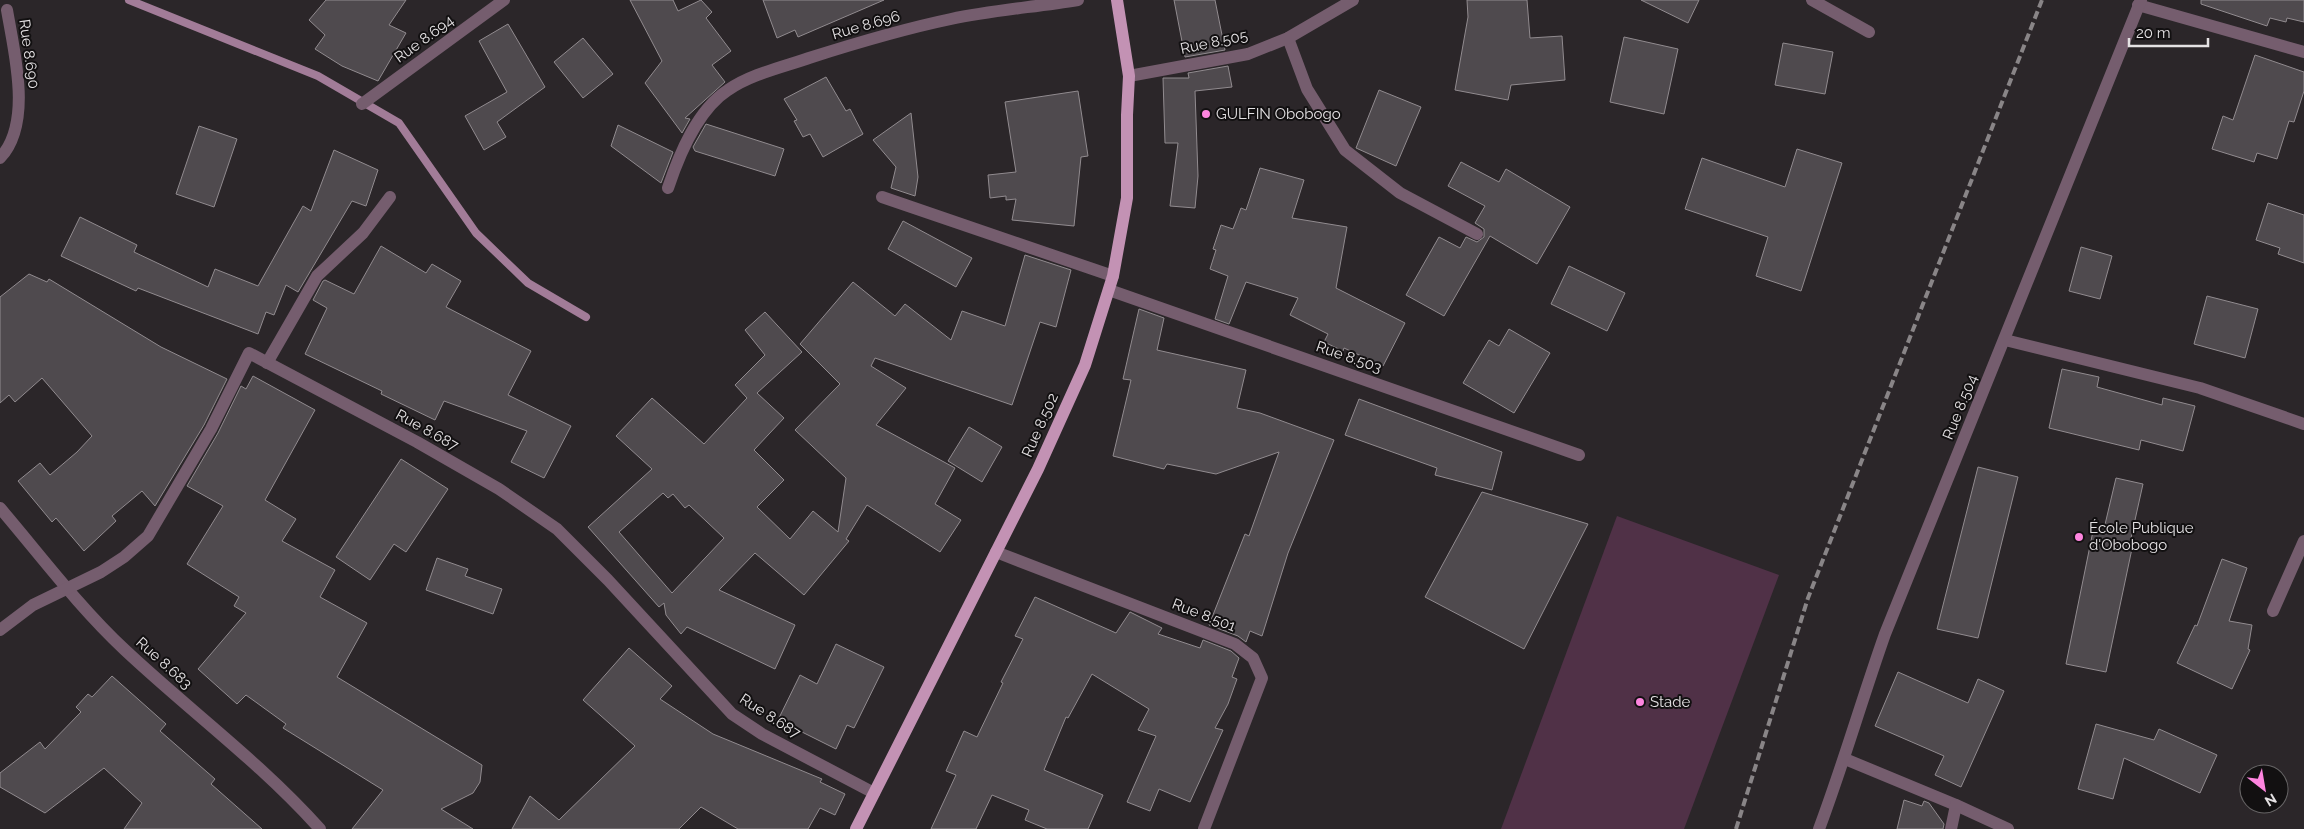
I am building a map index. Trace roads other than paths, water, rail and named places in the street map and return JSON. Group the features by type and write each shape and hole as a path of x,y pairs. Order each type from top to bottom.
{"main road":[{"name":"Rue 8.502","path":"856,829 1038,470 1085,365 1114,276 1127,198 1129,76 1117,0"}],"street":[{"name":"Rue 8.694","path":"362,104 504,0"},
{"name":"Rue 8.696","path":"668,188 679,154 708,110 727,90 786,66 905,30 952,19 1078,0"},
{"name":"Rue 8.505","path":"1129,76 1248,54 1288,38 1353,0"},
{"path":"1812,0 1869,32"},
{"path":"2139,2 2304,52"},
{"name":"Rue 8.504","path":"1819,829 1845,759 1857,713 1884,634 2005,340 2139,2"},
{"name":"Rue 8.690","path":"0,158 8,150 19,105 17,71 7,10"},
{"path":"1288,38 1307,89 1345,150 1400,193 1476,234"},
{"path":"268,362 317,276 363,233 390,197"},
{"path":"882,197 1114,276"},
{"name":"Rue 8.503","path":"1109,290 1579,455"},
{"path":"2005,340 2200,388 2304,424"},
{"name":"Rue 8.687","path":"0,630 33,604 101,572 124,557 148,536 211,429 249,352 417,442 499,489 557,529 608,580 732,714 762,734 874,793"},
{"name":"Rue 8.683","path":"0,508 92,617 172,693 244,753 294,800 320,829"},
{"path":"2273,611 2304,541"},
{"name":"Rue 8.501","path":"996,552 1235,644 1253,658 1262,678 1204,829"},
{"path":"1845,759 1956,805 2008,829"},
{"path":"1951,829 1956,805"}],"waterway":[{"path":"129,0 318,76 399,123 476,233 528,283 586,317"}],"railway":[{"path":"1736,829 1808,598 2042,0"}],"place":[{"name":"GULFIN Obobogo","path":"1206,114"},
{"name":"École Publique d'Obobogo","path":"2079,537"},
{"name":"Stade","path":"1640,702"}]}
